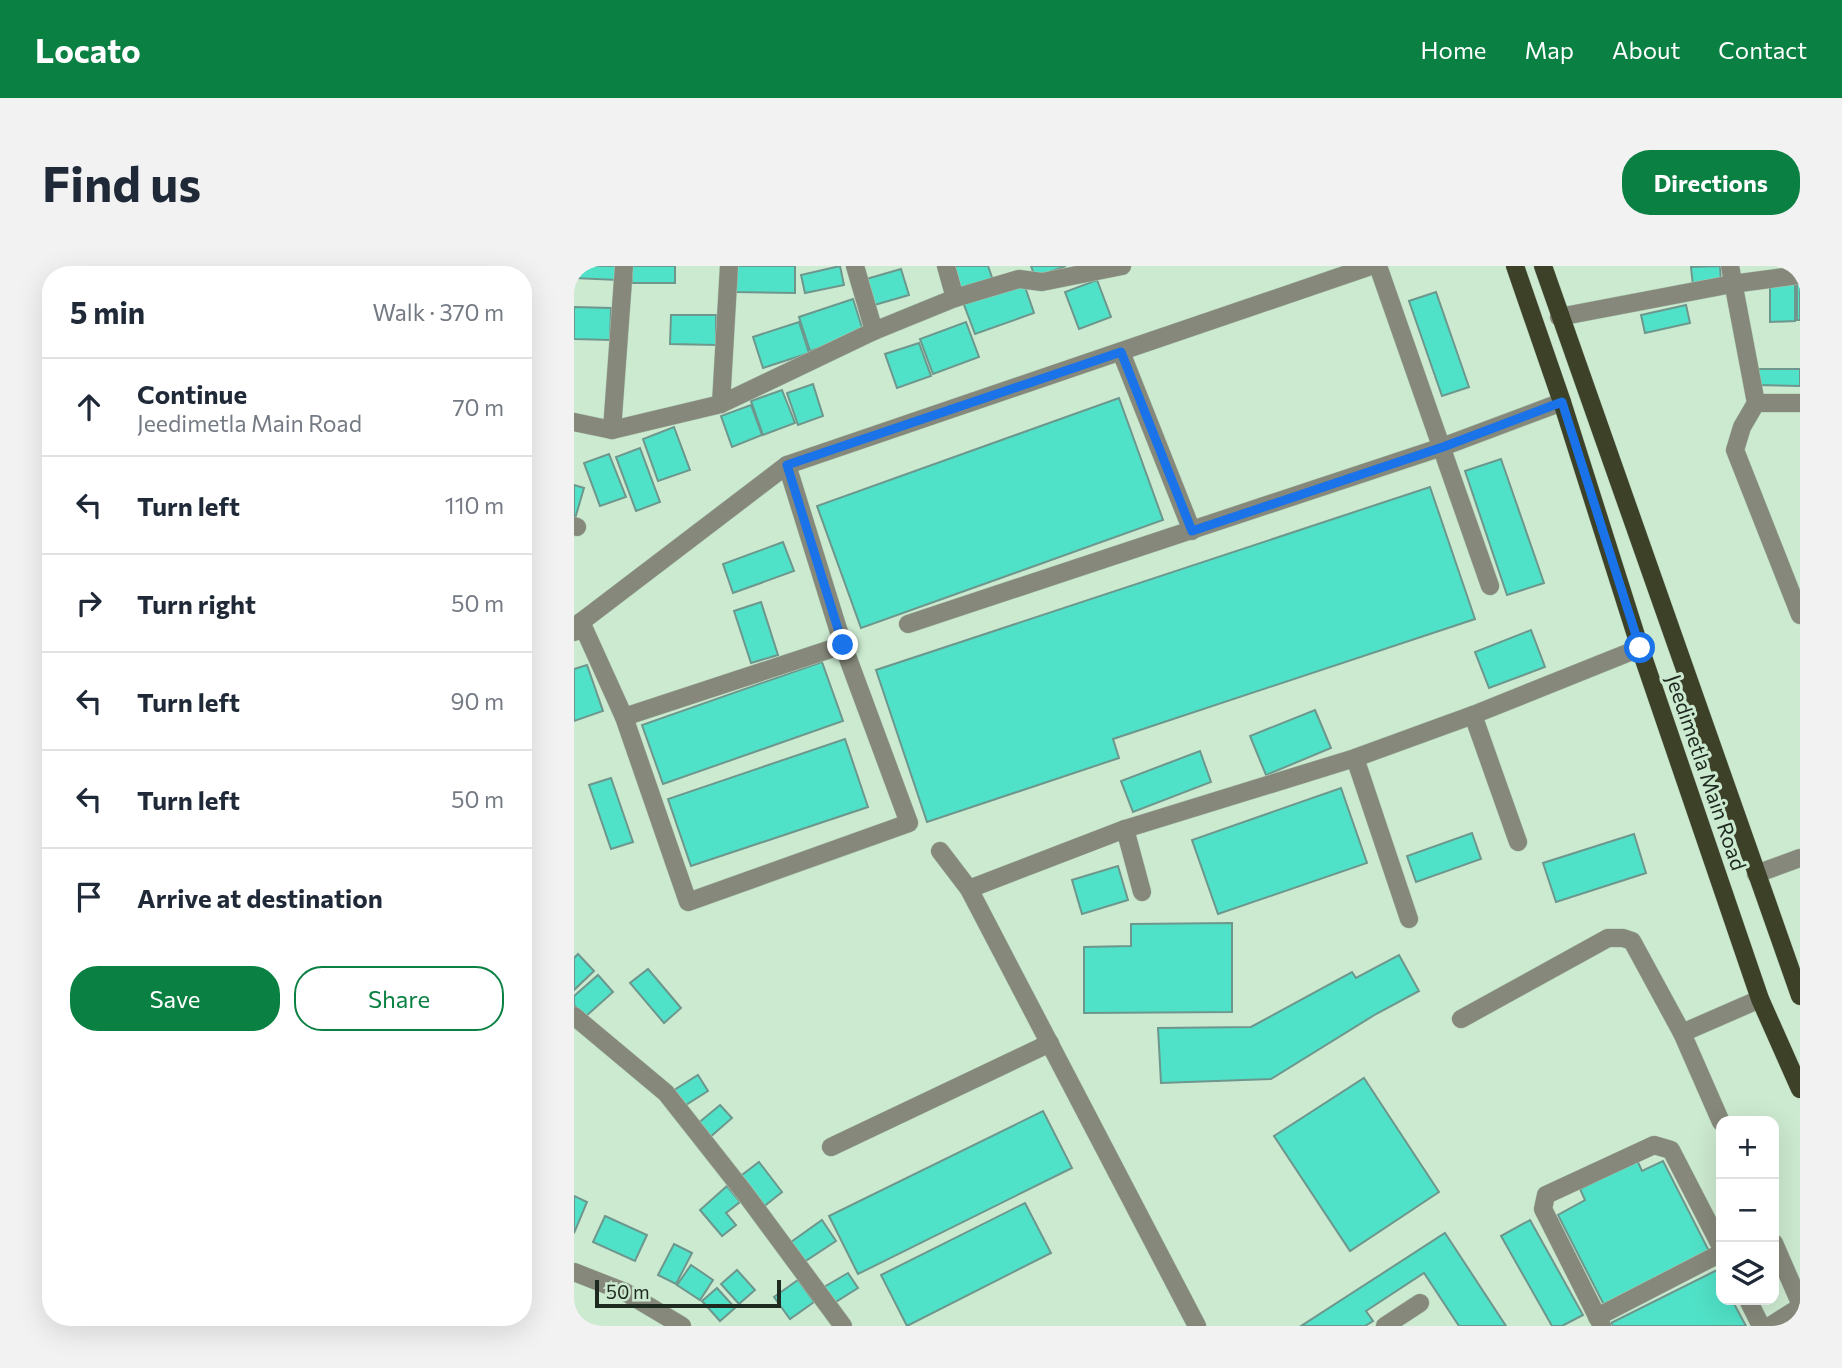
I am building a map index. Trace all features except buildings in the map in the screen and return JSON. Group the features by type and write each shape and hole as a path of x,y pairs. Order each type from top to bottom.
{"main road":[{"name":"Jeedimetla Main Road","path":"1515,266 1562,402 1640,648 1760,999 1800,1089"},
{"name":"Jeedimetla Main Road","path":"1543,266 1800,996"}],"street":[{"path":"612,430 624,266"},
{"path":"721,404 729,266"},
{"path":"855,266 874,331"},
{"path":"946,266 955,298"},
{"path":"787,465 843,645 909,823 688,902 624,717 578,627 787,465 1371,266"},
{"path":"1378,266 1490,586"},
{"path":"574,422 612,430 721,404 874,331 1017,273 1042,282 1117,267"},
{"path":"1731,275 1756,403 1742,427 1735,450 1800,615"},
{"path":"1559,317 1731,275 1800,275"},
{"path":"1121,352 1192,531"},
{"path":"908,624 1443,447 1562,402"},
{"path":"1756,403 1800,403"},
{"path":"624,717 843,645"},
{"path":"969,889 1125,829 1355,758 1473,715 1640,648"},
{"path":"1473,715 1518,842"},
{"path":"1355,758 1409,919"},
{"path":"1125,829 1142,892"},
{"path":"940,852 969,889 1197,1326"},
{"path":"1756,874 1800,858"},
{"path":"1461,1019 1608,938 1632,941 1682,1033 1718,1116"},
{"path":"1682,1033 1760,999"},
{"path":"574,1016 666,1093 744,1192 843,1326"},
{"path":"831,1147 1050,1043"},
{"path":"1716,1256 1600,1322 1543,1209 1546,1195 1654,1145 1662,1146 1671,1150 1718,1242"},
{"path":"1770,1326 1800,1305 1779,1255"},
{"path":"574,1272 625,1292 682,1326"},
{"path":"1385,1326 1420,1303"},
{"path":"1750,1305 1761,1326"}],"route":[{"path":"843,645 787,465 1121,352 1192,531 1443,447 1562,402 1640,648"}]}
